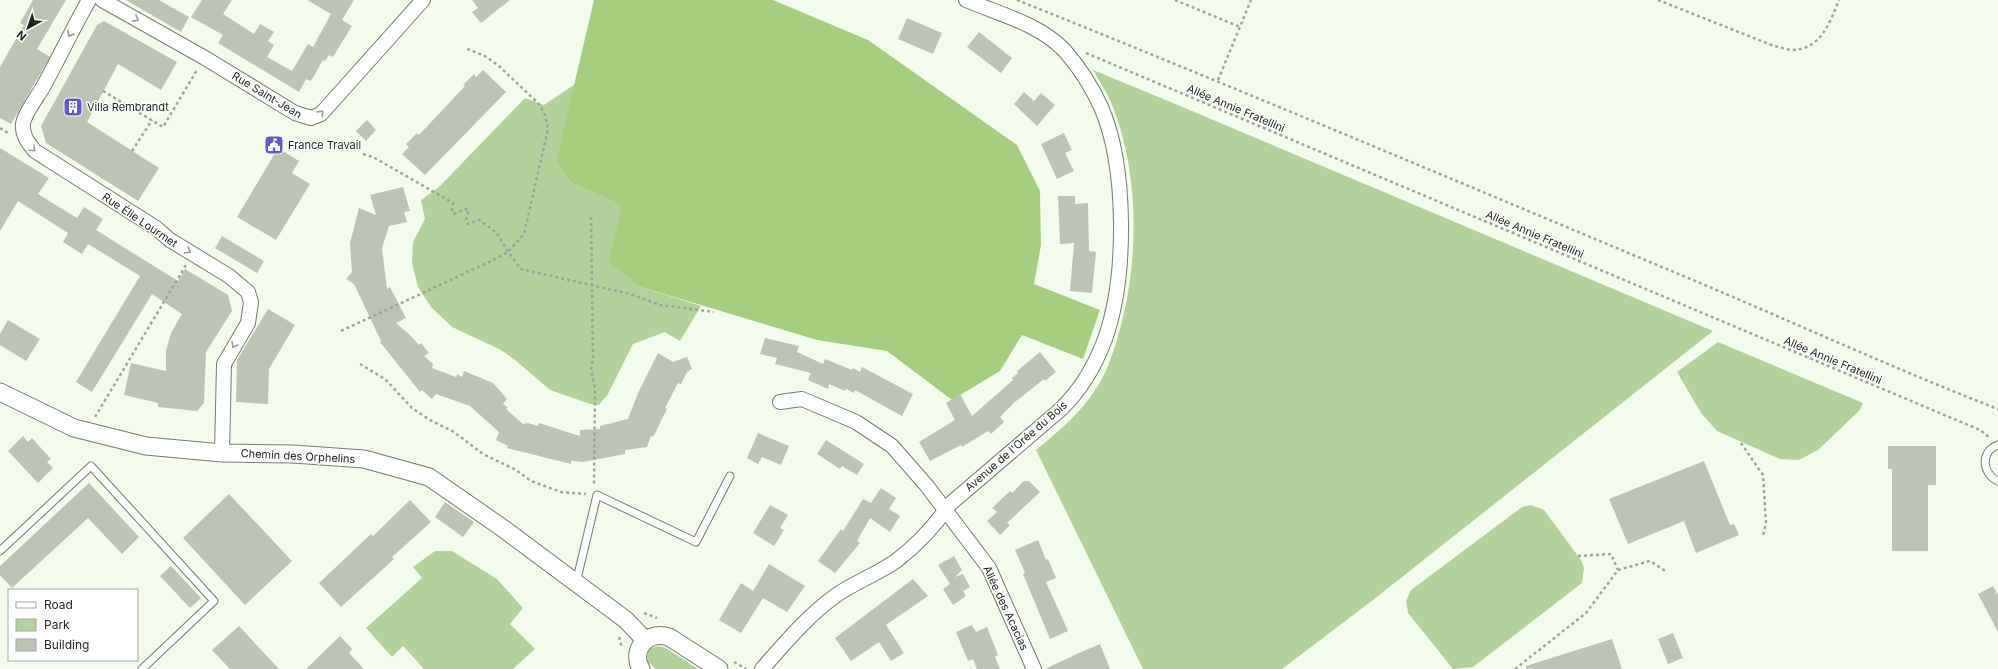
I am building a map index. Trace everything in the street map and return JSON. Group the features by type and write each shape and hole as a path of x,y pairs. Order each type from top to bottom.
{"street":[{"name":"Rue Élie Lourmet","path":"89,0 66,40 41,91 25,117 23,124 27,143 35,151 156,228 170,240 248,292 250,302 248,323 224,364 222,453"},
{"name":"Rue Saint-Jean","path":"102,0 205,58 305,118 317,117 421,2"},
{"name":"Avenue de l'Orée du Bois","path":"762,669 818,610 838,595 896,560 946,510 950,504 1074,396 1097,358 1105,339 1111,316 1117,280 1120,242 1120,197 1112,140 1101,107 1086,80 1064,51 1047,36 966,0"},
{"name":"Chemin des Orphelins","path":"0,392 74,428 146,446 222,453 293,454 364,460 429,477 501,527 626,620 645,640"},
{"name":"Allée des Acacias","path":"780,402 802,399 856,422 892,446 946,510 989,568 1034,669"},
{"path":"642,669 638,656 639,649 645,640 656,635 669,636 719,669"}],"lane":[{"path":"1996,446 1987,455 1985,467 1991,477 1998,481"},
{"path":"0,551 91,466 214,601 142,669"},
{"path":"576,583 597,495 696,542 730,476"}],"path":[{"path":"1017,0 1218,80 1812,330 1911,375 1998,409"},
{"path":"1175,0 1240,27"},
{"path":"1218,80 1251,0"},
{"path":"1658,0 1774,46 1793,50 1811,46 1826,30 1839,0"},
{"name":"Allée Annie Fratellini","path":"1064,51 1070,46 1980,430 1990,438 1996,446"},
{"path":"341,332 508,252 524,234 548,129 545,115 539,104 499,66 485,56 465,48"},
{"path":"103,91 163,127 205,58"},
{"path":"132,151 152,120"},
{"path":"363,154 373,157 453,203 452,211 454,214 465,209 469,210 466,220 468,224 479,220 496,232 508,252 521,269 630,294 660,305 714,312"},
{"path":"360,364 385,379 412,408 430,420 454,432 483,454 516,470 531,482 561,492 597,495 594,484 595,389 591,369 593,358 591,217"},
{"path":"86,431 192,254"},
{"path":"1741,443 1763,475 1766,523 1763,536"},
{"path":"1578,556 1611,554 1618,570"},
{"path":"1515,669 1586,613 1618,570 1650,561 1667,572"}],"green space":[{"path":"594,0 773,0 868,40 1017,145 1040,191 1041,245 1034,284 1100,310 1083,359 1022,335 1000,371 952,400 887,351 817,340 641,287 609,262 622,205 570,182 556,162"},
{"path":"1093,70 1713,331 1373,600 1282,669 1143,669 1036,450 1077,413 1091,396 1103,377 1116,343 1124,315 1129,285 1133,255 1134,225 1129,164 1113,107"},
{"path":"575,84 556,162 570,182 623,205 641,287 701,306 680,341 665,332 633,344 608,394 599,405 590,404 550,390 501,350 452,327 431,307 418,287 412,263 413,242 425,219 421,200 440,186 525,98 544,105"},
{"path":"1718,342 1863,403 1860,410 1818,450 1799,460 1780,459 1717,431 1701,413 1677,372"},
{"path":"1531,505 1544,510 1581,560 1584,568 1582,583 1473,667 1453,669 1408,613 1406,601 1411,590 1522,507"},
{"path":"435,551 452,551 497,579 523,608 510,624 535,649 513,669 424,669 403,646 392,657 366,628 422,578 413,567"},
{"path":"659,646 666,648 698,669 656,669 648,662 647,654 651,648"}],"building":[{"path":"33,0 66,0 37,49 50,57 11,124 0,118 0,67 24,25 20,23"},
{"path":"126,0 159,0 189,17 181,32"},
{"path":"202,0 232,0 223,14 254,34 260,24 274,32 268,41 274,45 267,57 292,71 308,44 313,47 331,14 307,0 354,0 342,20 352,26 333,57 329,55 325,61 323,60 311,81 306,79 299,92 218,43 223,35 191,17"},
{"path":"472,0 510,0 481,23 472,12 478,8"},
{"path":"907,18 942,33 933,54 898,39"},
{"name":"Villa Rembrandt","path":"104,21 177,62 161,90 118,64 87,122 159,168 138,201 46,143 41,126 97,25"},
{"path":"979,32 1012,58 1001,73 967,47"},
{"path":"483,70 506,92 425,175 402,154 409,147 406,144 417,133 419,135 465,86 463,85 474,74 476,77"},
{"path":"1024,92 1034,101 1041,93 1055,105 1037,126 1014,104"},
{"path":"367,120 376,130 366,141 356,131"},
{"path":"1064,133 1072,150 1065,153 1074,171 1057,179 1041,144"},
{"path":"0,148 49,178 38,194 77,218 84,207 103,219 96,230 178,281 185,269 228,295 232,311 206,352 204,403 197,411 158,407 158,403 124,395 131,363 166,371 166,351 171,333 182,314 152,294 92,392 76,382 140,276 88,244 82,254 63,242 68,233 18,201 0,231"},
{"path":"278,148 299,161 292,173 310,184 276,240 237,217"},
{"path":"403,187 410,211 404,212 407,222 389,226 382,248 387,289 390,287 406,318 396,323 419,345 421,343 429,353 424,356 433,364 432,368 456,377 457,374 462,377 464,371 493,383 507,399 503,404 508,408 506,409 523,424 528,423 538,426 539,423 580,436 580,430 600,429 600,426 628,419 638,393 658,353 673,362 687,357 692,369 687,372 681,384 678,383 665,408 667,409 653,437 651,436 647,447 625,450 625,454 583,462 571,461 571,464 507,448 508,446 496,440 499,432 470,406 436,394 432,399 422,390 420,392 380,342 381,341 354,284 346,279 352,272 350,243 359,208 376,215 370,195"},
{"path":"1058,196 1075,196 1075,204 1088,203 1089,251 1096,252 1092,293 1070,291 1074,243 1060,244"},
{"path":"222,236 264,261 257,273 215,248"},
{"path":"268,309 295,325 269,369 268,404 236,402 237,360"},
{"path":"8,320 40,339 26,361 0,345 0,334"},
{"path":"765,338 799,346 797,352 823,364 825,359 852,370 853,368 860,372 862,367 913,394 902,416 855,390 854,393 846,389 845,391 829,384 828,389 808,380 811,373 775,364 777,358 760,354"},
{"path":"1040,352 1056,372 1045,381 1044,379 1015,402 1000,417 1004,422 991,434 988,431 962,447 961,445 930,461 919,442 955,420 946,403 960,394 972,416 1013,380 1012,378 1018,373 1017,371"},
{"path":"758,433 789,446 781,465 762,457 758,464 747,458"},
{"path":"23,436 28,442 32,438 51,459 47,462 53,468 38,483 8,451"},
{"path":"826,440 864,464 857,475 842,466 840,469 817,454"},
{"path":"1888,446 1936,446 1936,485 1928,485 1928,551 1892,551 1892,469 1888,469"},
{"path":"1704,461 1730,525 1734,524 1739,535 1696,553 1684,521 1628,544 1609,499"},
{"path":"1024,481 1029,481 1040,492 1007,523 1010,525 1000,535 987,521 997,512 992,508 1010,491 1012,493"},
{"path":"89,483 139,537 122,554 88,518 12,588 0,575 0,566"},
{"path":"881,488 896,498 889,509 900,516 890,532 870,518 857,541 860,543 835,573 818,561 841,529 843,531 863,499 871,503"},
{"path":"229,494 292,561 245,605 183,538"},
{"path":"410,500 431,522 392,557 394,559 341,607 319,583 371,534 373,536"},
{"path":"445,502 474,522 463,537 435,517"},
{"path":"770,505 788,515 780,528 784,530 774,546 753,533"},
{"path":"1038,540 1046,560 1048,559 1056,578 1046,582 1068,631 1050,639 1023,574 1025,573 1015,550"},
{"path":"954,556 962,570 955,577 963,574 970,587 963,591 966,596 953,605 943,589 950,584 938,565"},
{"path":"769,564 805,586 787,612 763,598 741,633 719,620 741,583 753,591"},
{"path":"171,566 201,598 190,608 160,576"},
{"path":"913,579 928,596 886,625 904,653 891,661 879,642 851,661 835,638"},
{"path":"1993,586 1998,595 1998,632 1978,594"},
{"path":"972,625 976,632 987,627 998,655 995,657 1000,669 977,669 973,659 968,661 956,632"},
{"path":"239,626 279,669 230,669 212,650"},
{"path":"1673,633 1683,658 1668,664 1658,639"},
{"path":"340,636 352,649 349,653 364,669 306,669"},
{"path":"1612,639 1622,669 1526,669 1526,666"},
{"path":"1100,644 1110,669 1045,669 1079,653"}],"place":[{"name":"Villa Rembrandt","path":"73,107"},
{"name":"France Travail","path":"274,145"}]}
